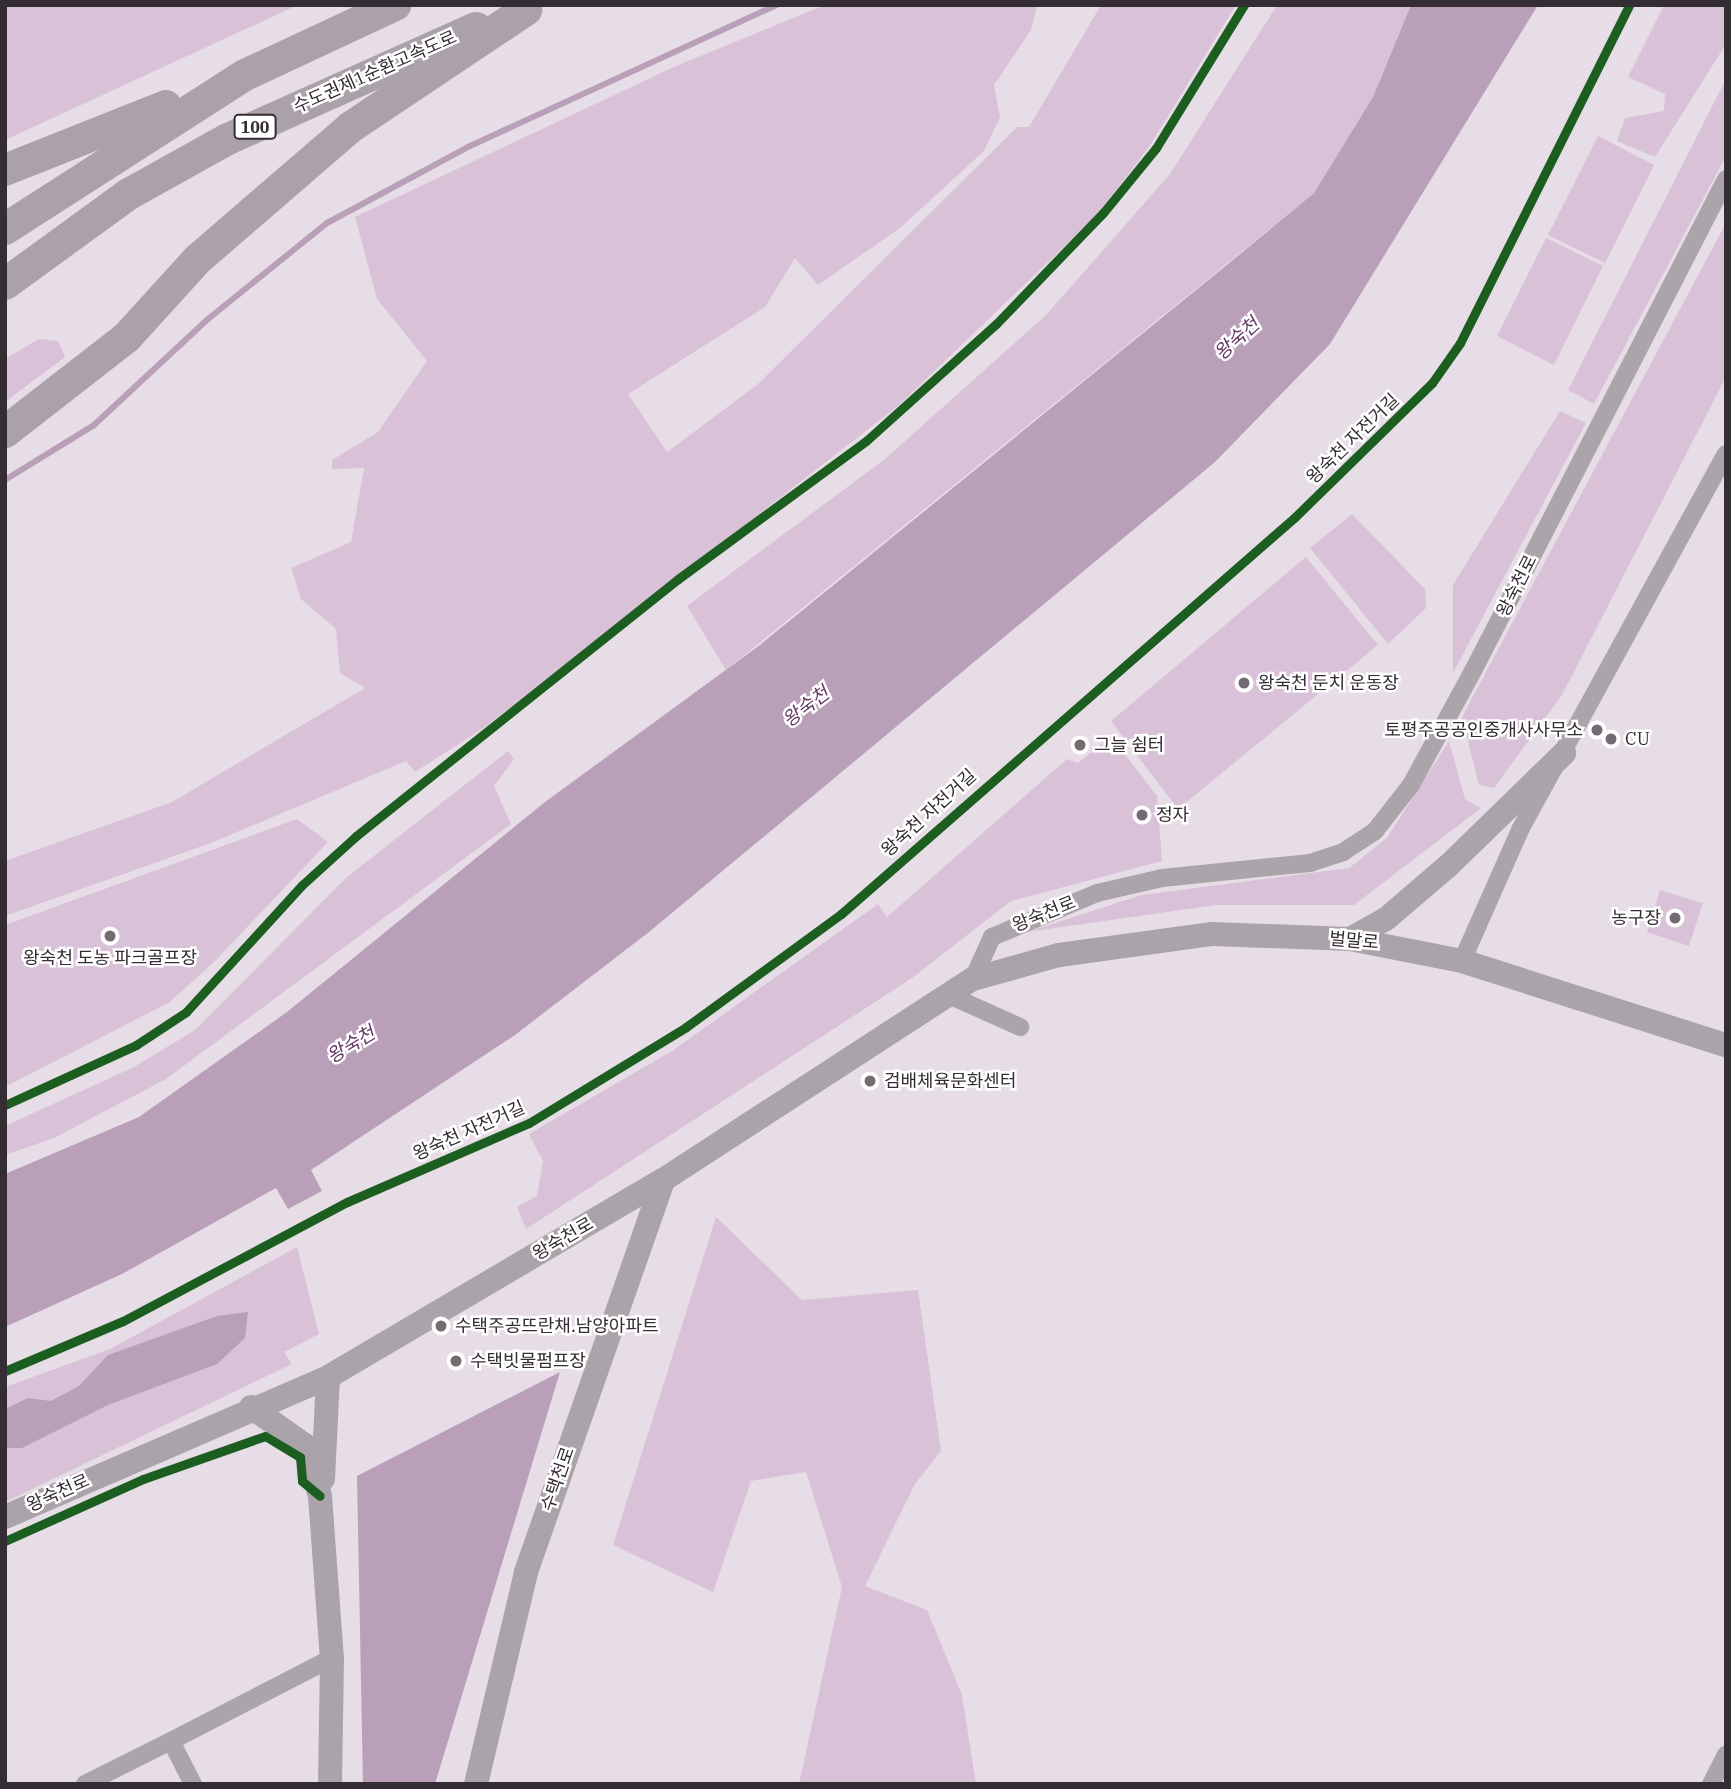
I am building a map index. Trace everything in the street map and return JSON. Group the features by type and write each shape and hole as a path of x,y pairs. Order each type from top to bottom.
{"highway":[{"path":"5,170 245,75 395,5"},
{"path":"5,432 127,337 198,259 351,127 532,8"},
{"name":"수도권제1순환고속도로","path":"5,284 129,194 228,139 447,39 532,8"},
{"path":"5,229 245,75"}],"street":[{"name":"왕숙천로","path":"5,1517 251,1407 328,1377 663,1180 951,996 973,979 992,937 1097,893 1162,878 1310,863 1343,852 1375,831 1411,785 1474,669 1726,179"},
{"path":"1462,961 1521,828 1726,454"},
{"path":"1350,939 1386,919 1448,866 1564,752"},
{"name":"벌말로","path":"973,979 1153,939 1213,934 1350,939 1462,961 1726,1045"},
{"path":"951,996 1020,1027"},
{"name":"수택천로","path":"476,1784 526,1572 663,1180"},
{"path":"328,1377 320,1496 332,1658 330,1784"},
{"path":"251,1407 306,1446 320,1496"},
{"path":"85,1784 332,1658"},
{"path":"171,1741 193,1784"},
{"path":"1711,1784 1726,1755"}],"shaded area":[{"path":"5,5 298,5 5,140"},
{"path":"825,5 1037,5 1031,30 994,85 1000,117 984,151 900,228 818,285 795,258 765,307 628,394 667,452 758,384 1017,127 1029,127 1101,5 1236,5 1149,147 1096,216 898,406 485,727 415,772 406,761 211,843 5,916 5,861 172,802 365,688 340,673 336,629 301,599 291,568 351,542 364,468 332,469 332,460 378,432 427,361 377,299 355,217 676,66"},
{"path":"1277,5 1411,5 1373,97 1314,193 726,670 687,606 885,459 1047,314 1170,174"},
{"path":"1664,5 1726,5 1726,44 1655,157 1617,141 1625,118 1664,111 1665,94 1628,77"},
{"path":"1726,79 1726,156 1594,404 1568,390"},
{"path":"1598,136 1654,165 1605,263 1548,235"},
{"path":"1726,223 1726,377 1562,695 1494,788 1479,785 1462,717"},
{"path":"1546,238 1603,266 1554,365 1497,336"},
{"path":"39,339 58,341 65,357 5,402 5,359"},
{"path":"1560,411 1586,423 1453,673 1453,585"},
{"path":"1352,514 1425,589 1426,608 1388,644 1310,548"},
{"name":"왕숙천 둔치 운동장","path":"1306,557 1378,645 1178,809 1111,721"},
{"path":"1111,736 1157,796 1162,861 1011,901 912,978 526,1229 517,1207 537,1196 543,1161 529,1134 672,1051 878,904 887,917 1067,759 1078,763"},
{"path":"1449,741 1465,799 1481,808 1354,905 1216,905 1027,932 1142,895 1349,868 1387,838"},
{"path":"508,751 514,759 494,786 511,824 166,1079 54,1138 5,1155 5,1126 134,1067 195,1030 347,877"},
{"name":"왕숙천 도농 파크골프장","path":"297,819 328,842 216,960 170,1002 5,1087 5,925"},
{"name":"농구장","path":"1660,890 1703,903 1689,946 1647,932"},
{"path":"716,1217 802,1300 918,1290 941,1451 915,1484 865,1586 927,1610 962,1695 976,1784 799,1784 842,1587 806,1472 751,1481 713,1592 613,1545"},
{"path":"297,1247 319,1334 284,1352 292,1364 5,1502 5,1387 110,1349"}],"water":[{"name":"왕숙천","path":"1411,5 1538,5 1330,344 1215,462 649,932 515,1035 311,1170 322,1191 288,1209 276,1188 122,1274 5,1327 5,1174 139,1117 287,1012 545,802 760,645 1314,193 1373,97"},
{"path":"248,1312 245,1338 217,1364 108,1405 22,1448 5,1448 5,1409 28,1398 51,1401 79,1386 108,1355 217,1316"},
{"path":"560,1372 435,1784 363,1784 357,1476"}],"waterway":[{"path":"5,480 94,425 208,319 327,223 470,146 776,5"}],"cycle path":[{"path":"5,1105 136,1045 186,1012 302,885 356,836 678,579 866,441 996,324 1103,213 1156,148 1244,5"},
{"name":"왕숙천 자전거길","path":"5,1371 123,1321 347,1202 529,1123 686,1027 841,914 1295,517 1432,383 1460,343 1629,5"},
{"path":"5,1541 143,1479 265,1436 300,1457 302,1481 320,1496"}],"place":[{"name":"왕숙천 둔치 운동장","path":"1244,683"},
{"name":"토평주공공인중개사사무소","path":"1597,730"},
{"name":"CU","path":"1611,739"},
{"name":"그늘 쉼터","path":"1080,745"},
{"name":"정자","path":"1142,815"},
{"name":"농구장","path":"1675,918"},
{"name":"왕숙천 도농 파크골프장","path":"110,936"},
{"name":"검배체육문화센터","path":"870,1081"},
{"name":"수택주공뜨란채.남양아파트","path":"441,1326"},
{"name":"수택빗물펌프장","path":"456,1361"}]}
